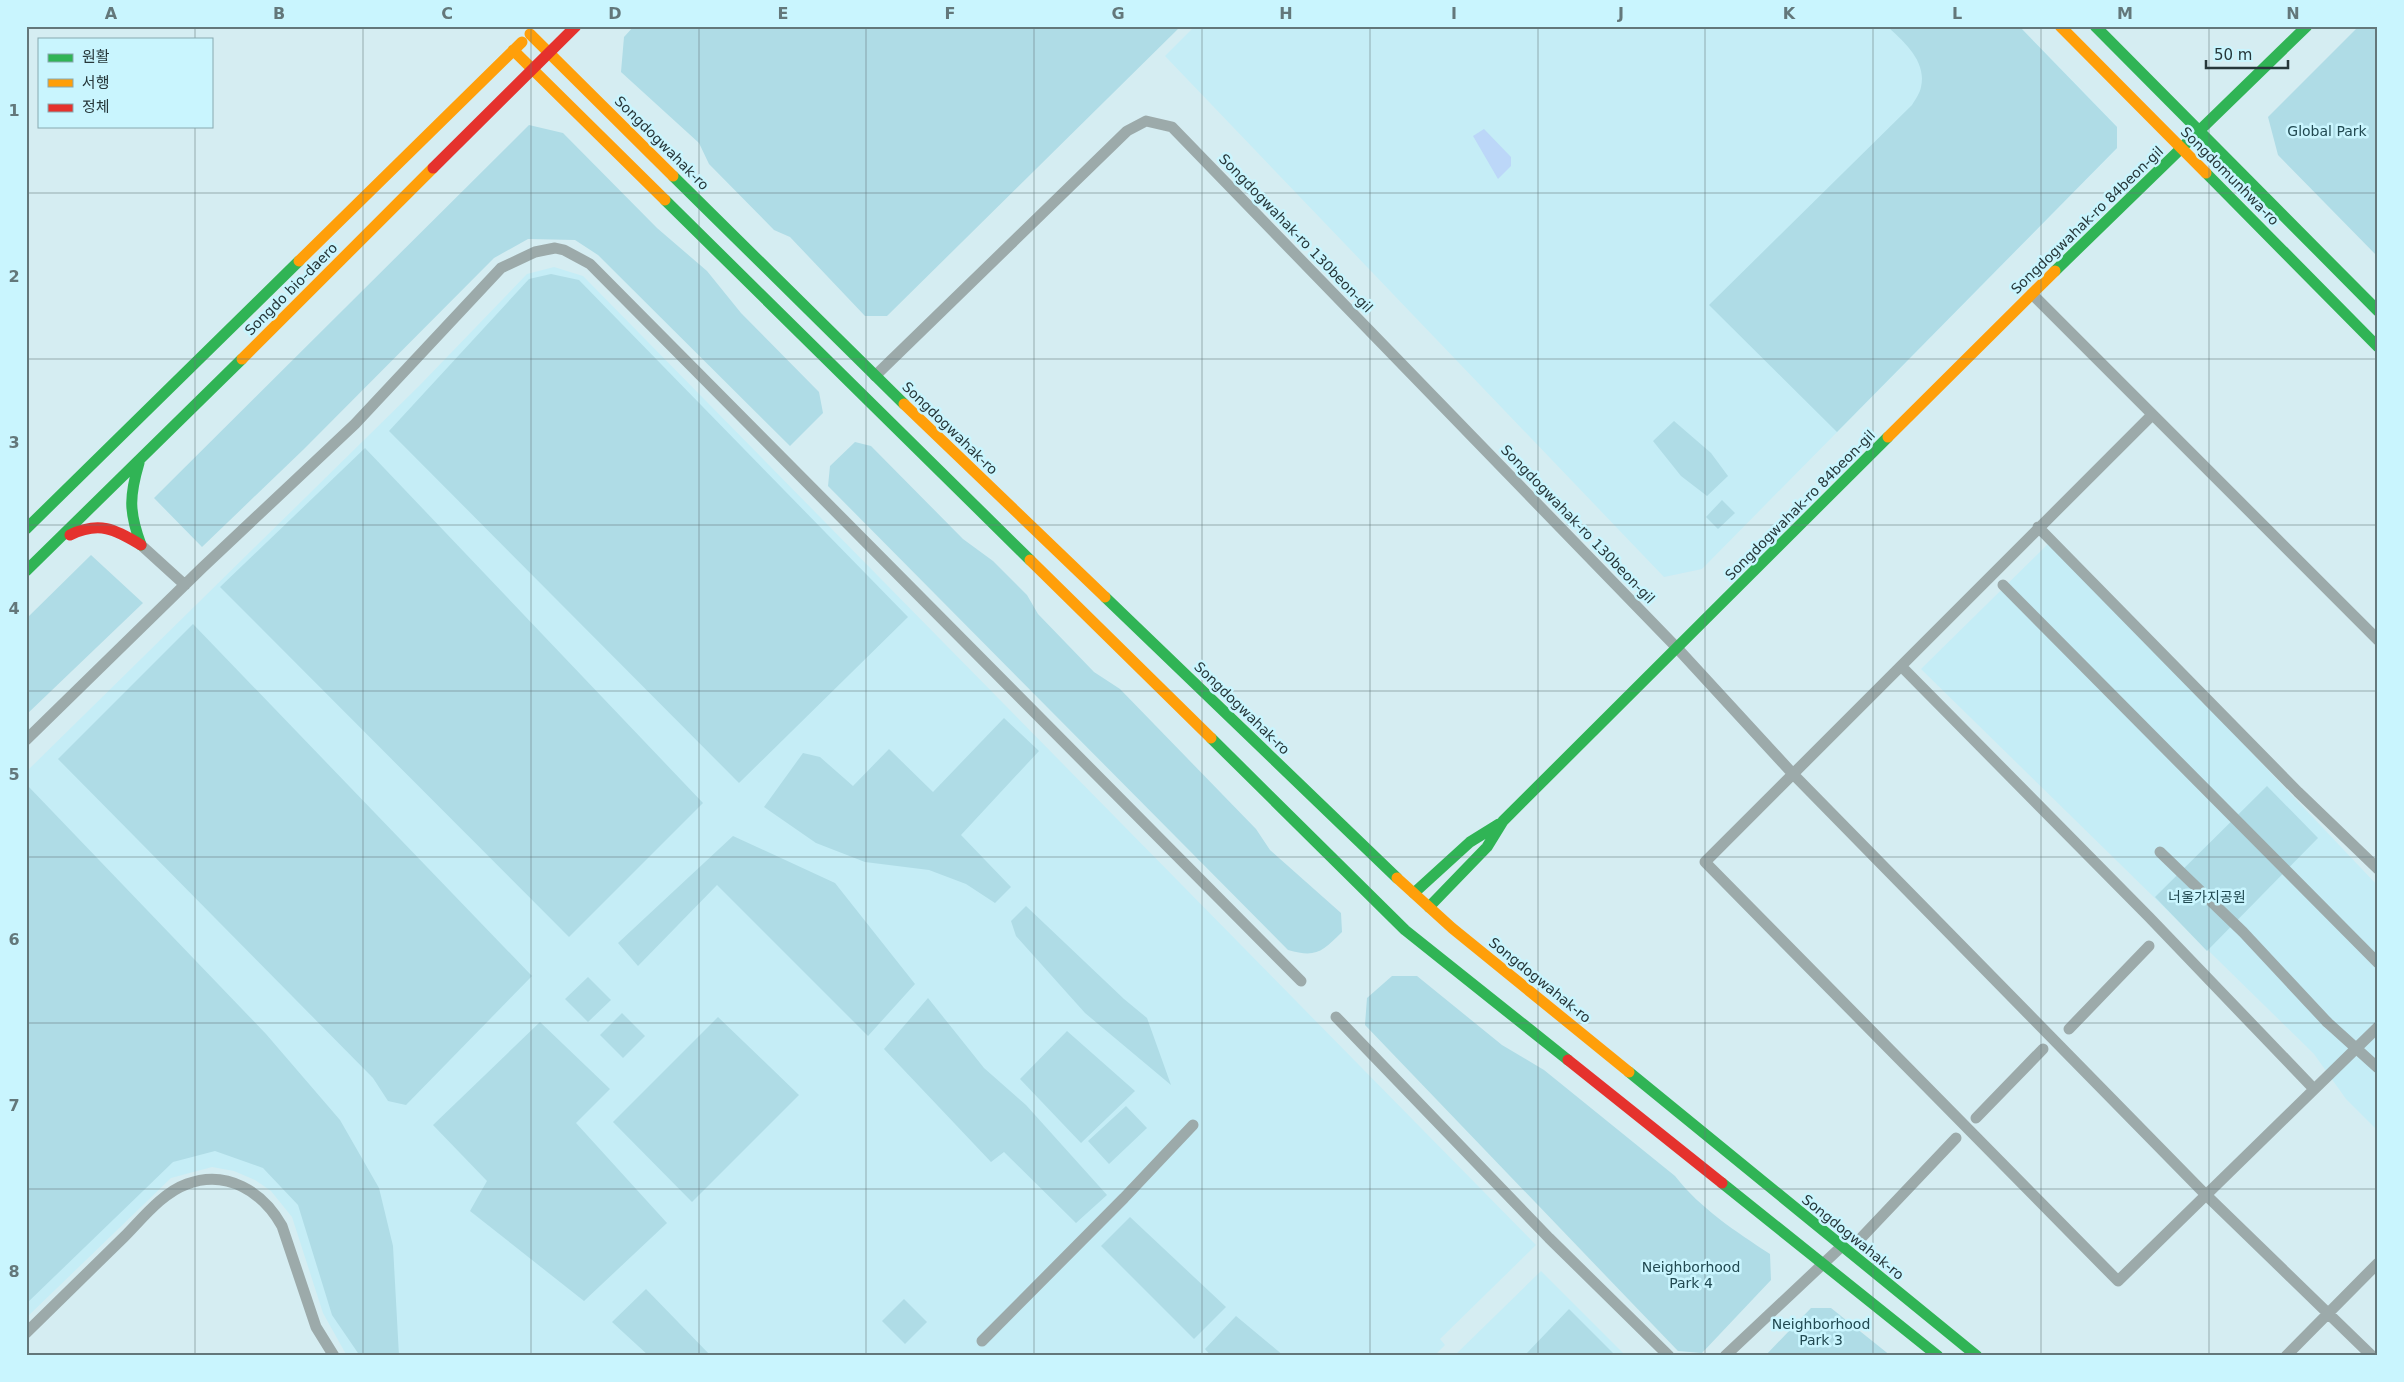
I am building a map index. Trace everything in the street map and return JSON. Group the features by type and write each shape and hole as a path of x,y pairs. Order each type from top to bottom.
{"main road":[{"name":"Songdo bio-daero","path":"26,571 140,461 576,26"},
{"name":"Songdomunhwa-ro","path":"2060,26 2378,347"},
{"name":"Songdomunhwa-ro","path":"2095,26 2378,311"},
{"name":"Songdogwahak-ro 84beon-gil","path":"1430,908 1487,847 1503,821 2032,294 2307,26"},
{"name":"Songdo bio-daero","path":"26,529 534,30"},
{"name":"Songdogwahak-ro","path":"534,30 550,52 875,376 1414,894 1841,1247 1976,1356"},
{"path":"514,50 1405,930 1938,1356"},
{"path":"140,461 128,505 131,520 141,545"},
{"path":"57,542 77,530 91,526 109,527 141,545"},
{"path":"1414,894 1470,842 1503,821"}],"street":[{"name":"Songdogwahak-ro 130beon-gil","path":"875,376 1127,130 1146,121 1172,126 1678,648 1793,774 2205,1194 2372,1356"},
{"path":"26,740 355,424 502,268 535,252 555,248 564,250 590,264 1301,981"},
{"path":"2032,294 2378,640"},
{"path":"2152,415 2038,527 1706,862 2118,1281 2378,1027"},
{"path":"2038,527 2298,792 2378,869"},
{"path":"141,545 185,586"},
{"path":"2003,585 2378,963"},
{"path":"1901,666 2314,1089"},
{"path":"2160,852 2243,932 2328,1022 2378,1068"},
{"path":"2069,1029 2149,946"},
{"path":"1336,1016 1548,1238 1669,1356"},
{"path":"1976,1118 2043,1049"},
{"path":"982,1341 1124,1198 1193,1125"},
{"path":"1862,1237 1956,1138"},
{"path":"26,1333 158,1203 186,1184 202,1180 218,1180 248,1188 274,1212 282,1226 316,1327 334,1356"},
{"path":"1725,1356 1841,1247"},
{"path":"2286,1356 2378,1264"}],"shaded area":[{"path":"1195,26 2019,26 2117,127 2117,148 1702,569 1664,577 1165,56"},
{"path":"1484,129 1511,157 1511,166 1498,179 1473,136"},
{"path":"554,267 583,276 1536,1245 1440,1339 1445,1345 1434,1356 347,1356 323,1313 292,1217 271,1191 255,1180 234,1171 212,1167 171,1178 26,1318 26,772 419,386 527,274"},
{"path":"2051,541 2378,886 2378,1131 2346,1099 2314,1054 1921,669"},
{"path":"1541,1271 1626,1356 1454,1356"}],"green space":[{"path":"634,26 1181,26 887,316 865,316 790,237 774,230 709,164 699,143 621,72 624,37"},
{"path":"1887,26 2019,26 2117,127 2117,148 1837,432 1709,305 1912,105 1921,87 1921,69 1907,45"},
{"name":"Global Park","path":"2359,26 2378,26 2378,257 2278,155 2268,117"},
{"path":"529,125 563,133 657,228 707,271 741,313 819,392 823,413 790,446 598,255 575,240 528,239 494,258 304,449 202,547 154,498"},
{"path":"551,274 579,280 908,617 739,783 389,431 529,279"},
{"path":"1674,421 1711,453 1728,476 1707,496 1681,476 1653,441"},
{"path":"855,442 871,446 963,539 993,561 1027,595 1038,614 1094,672 1120,689 1256,829 1270,850 1341,913 1342,932 1335,939 1318,952 1305,953 1288,950 828,486 830,466"},
{"path":"365,448 703,803 569,937 220,587"},
{"path":"1722,500 1735,513 1718,529 1706,517"},
{"path":"91,555 143,603 26,715 26,619"},
{"path":"193,624 532,976 406,1105 388,1101 373,1078 58,759"},
{"path":"1004,718 1039,751 961,835 1011,887 995,903 966,884 929,870 865,862 816,843 764,807 803,753 820,757 853,786 889,749 933,792"},
{"path":"28,786 266,1034 340,1120 379,1188 393,1246 399,1356 360,1356 332,1315 298,1205 263,1168 215,1151 173,1162 26,1304 26,788"},
{"name":"너울가지공원","path":"2267,786 2318,838 2207,951 2155,897"},
{"path":"733,836 835,883 915,984 868,1036 717,885 638,966 618,943"},
{"path":"1026,906 1124,999 1147,1018 1171,1085 1085,1013 1016,936 1011,921"},
{"name":"Neighborhood Park 4","path":"1392,976 1417,976 1502,1045 1544,1070 1675,1176 1707,1209 1731,1228 1770,1254 1771,1280 1702,1353 1678,1351 1365,1025 1367,998"},
{"path":"588,977 611,1000 588,1022 565,999"},
{"path":"928,998 984,1068 1026,1105 1107,1195 1076,1223 1004,1152 991,1162 884,1049"},
{"path":"622,1013 645,1036 623,1058 600,1035"},
{"path":"718,1017 799,1095 692,1202 613,1122"},
{"path":"540,1022 610,1089 576,1123 667,1223 584,1301 470,1211 487,1181 433,1125"},
{"path":"1067,1031 1135,1091 1081,1143 1020,1079"},
{"path":"1126,1106 1147,1128 1109,1164 1088,1141"},
{"path":"1130,1217 1226,1307 1194,1339 1101,1246"},
{"path":"646,1289 711,1356 649,1356 612,1322"},
{"path":"904,1299 927,1322 905,1344 882,1321"},
{"name":"Neighborhood Park 3","path":"1811,1308 1831,1308 1891,1356 1765,1356"},
{"path":"1569,1309 1616,1356 1526,1354"},
{"path":"1236,1316 1284,1356 1211,1356 1205,1349"}],"traffic: fast":[{"path":"2095,26 2378,311"},
{"path":"2055,271 2307,26"},
{"path":"2206,173 2378,347"},
{"path":"673,176 904,404"},
{"path":"665,200 1030,560"},
{"path":"26,529 299,261"},
{"path":"26,571 242,359"},
{"path":"1429,907 1487,847 1503,821 1888,437"},
{"path":"139,463 133,486 132,514 141,545"},
{"path":"1105,597 1397,878"},
{"path":"1211,738 1405,930 1568,1060"},
{"path":"1414,893 1470,842 1499,824"},
{"path":"1629,1072 1977,1356"},
{"path":"1722,1183 1938,1356"}],"traffic: slow":[{"path":"2060,26 2206,173"},
{"path":"530,34 673,176"},
{"path":"299,261 522,42"},
{"path":"513,50 665,200"},
{"path":"242,359 433,168"},
{"path":"1888,437 2055,271"},
{"path":"904,404 1105,597"},
{"path":"1030,560 1211,738"},
{"path":"1397,878 1452,928 1629,1072"}],"traffic: jam":[{"path":"433,168 576,26"},
{"path":"70,535 90,528 107,529 115,531 141,545"},
{"path":"1568,1060 1722,1183"}]}
